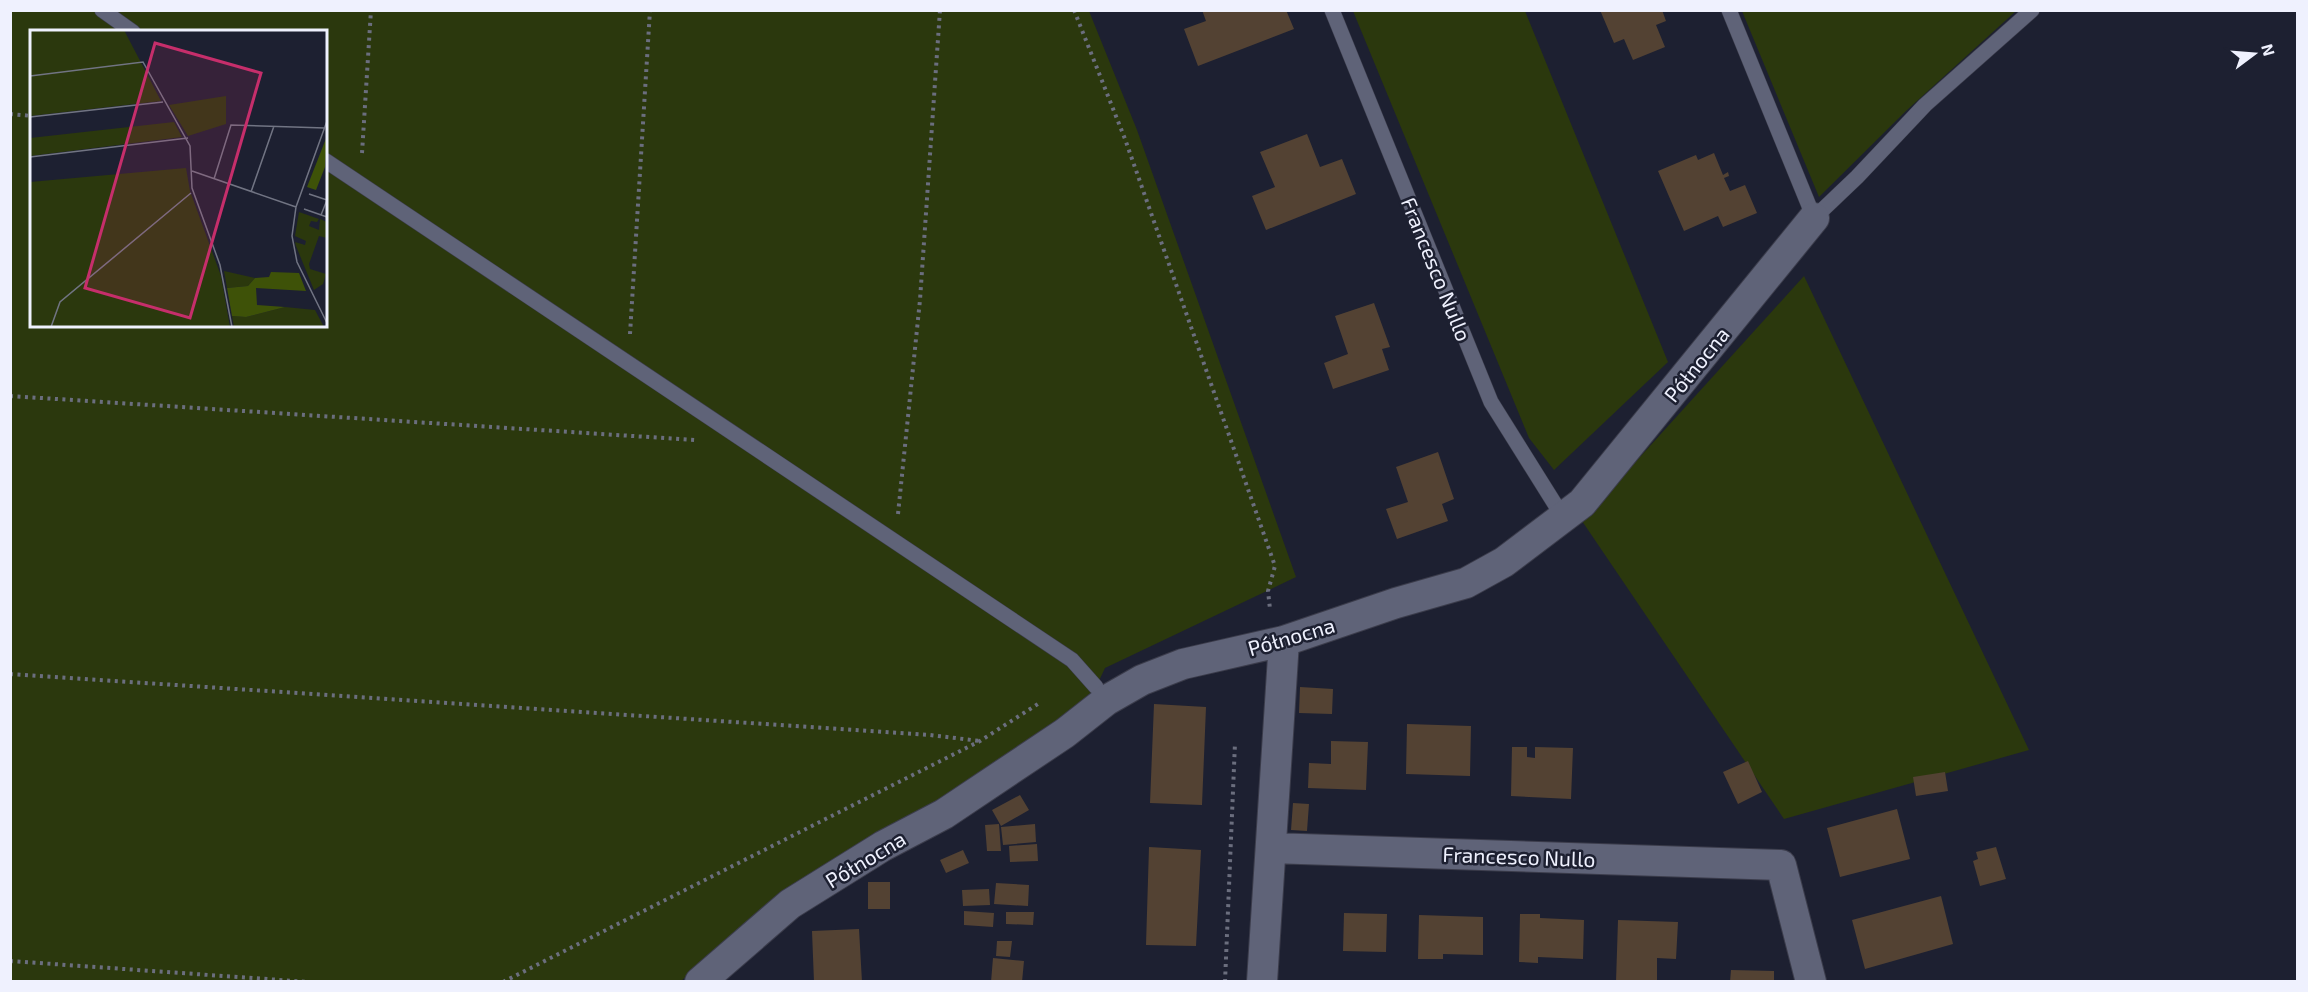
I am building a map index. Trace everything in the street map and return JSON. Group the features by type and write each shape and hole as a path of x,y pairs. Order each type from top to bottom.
{"street":[{"name":"Północna","path":"700,981 789,904 883,846 944,814 1065,733 1107,700 1142,680 1183,664 1284,641 1396,603 1466,583 1503,562 1582,502 1814,218"},
{"path":"1262,981 1284,641"},
{"name":"Francesco Nullo","path":"1271,848 1781,865 1811,981"}],"lane":[{"path":"102,10 130,30"},
{"name":"Francesco Nullo","path":"1332,10 1491,402 1563,517"},
{"path":"1729,10 1814,218 1857,177 1925,105 2032,10"},
{"path":"327,162 1072,660 1096,687"}],"path":[{"path":"360,184 371,10"},
{"path":"628,365 650,10"},
{"path":"895,541 920,300 940,10"},
{"path":"1074,10 1125,139 1275,566 1268,591"},
{"path":"10,114 30,116"},
{"path":"10,396 746,444"},
{"path":"10,674 930,735 981,741"},
{"path":"503,981 981,741 1041,702"},
{"path":"1225,981 1235,743"},
{"path":"10,961 309,981"}],"green space":[{"path":"10,11 1089,11 1137,130 1296,577 1105,668 1096,687 1076,709 943,801 780,893 681,981 11,981"},
{"path":"1353,11 1525,11 1668,362 1554,470 1529,438"},
{"path":"1742,11 2016,11 1907,110 1819,197"},
{"path":"1804,276 2029,750 1784,819 1582,521"}],"building":[{"path":"1202,10 1286,10 1294,29 1198,66 1184,29 1206,21"},
{"path":"1600,10 1662,10 1666,21 1656,25 1665,47 1633,60 1624,39 1614,43"},
{"path":"1307,134 1320,167 1342,159 1356,194 1266,230 1252,196 1275,187 1260,152"},
{"path":"1714,153 1723,175 1728,172 1729,176 1724,178 1730,191 1745,185 1757,213 1723,227 1718,216 1684,231 1658,171 1696,155 1698,160"},
{"path":"1374,303 1390,347 1382,349 1389,370 1333,389 1324,363 1348,354 1335,316"},
{"path":"1438,452 1454,499 1442,504 1448,521 1397,539 1386,509 1408,502 1396,467"},
{"path":"1300,687 1333,689 1332,714 1299,713"},
{"path":"1154,704 1206,707 1202,805 1150,803"},
{"path":"1407,724 1471,726 1470,776 1406,774"},
{"path":"1331,741 1368,742 1366,790 1308,788 1309,763 1331,764"},
{"path":"1512,747 1527,747 1527,757 1535,758 1535,747 1573,748 1571,799 1511,796"},
{"path":"1748,761 1762,792 1738,804 1723,772"},
{"path":"1945,772 1948,791 1916,796 1913,777"},
{"path":"1020,795 1029,810 1001,826 992,810"},
{"path":"1293,803 1309,804 1307,831 1291,830"},
{"path":"1897,809 1910,859 1840,877 1827,828"},
{"path":"999,824 1001,851 987,851 985,825"},
{"path":"1035,824 1036,842 1003,845 1001,827"},
{"path":"1037,844 1038,861 1010,862 1009,846"},
{"path":"1149,847 1201,850 1196,946 1146,945"},
{"path":"1996,847 2006,879 1980,886 1973,861 1978,859 1976,852"},
{"path":"963,850 969,863 946,873 940,860"},
{"path":"868,882 890,882 890,909 868,909"},
{"path":"996,883 1029,885 1028,906 994,904"},
{"path":"989,889 990,905 963,906 962,890"},
{"path":"1941,896 1953,944 1865,969 1852,920"},
{"path":"964,911 994,913 993,927 964,925"},
{"path":"1006,912 1034,912 1033,925 1006,924"},
{"path":"1344,913 1387,914 1386,952 1343,951"},
{"path":"1520,914 1540,914 1540,918 1584,920 1583,959 1538,957 1538,963 1519,962"},
{"path":"1419,915 1483,917 1483,955 1443,954 1443,959 1418,959"},
{"path":"1618,920 1678,922 1676,959 1657,958 1657,982 1616,982"},
{"path":"859,929 862,982 814,982 812,931"},
{"path":"997,941 1012,941 1010,957 996,956"},
{"path":"993,958 1024,961 1022,982 991,982"},
{"path":"1731,970 1774,971 1774,982 1730,982"}]}
